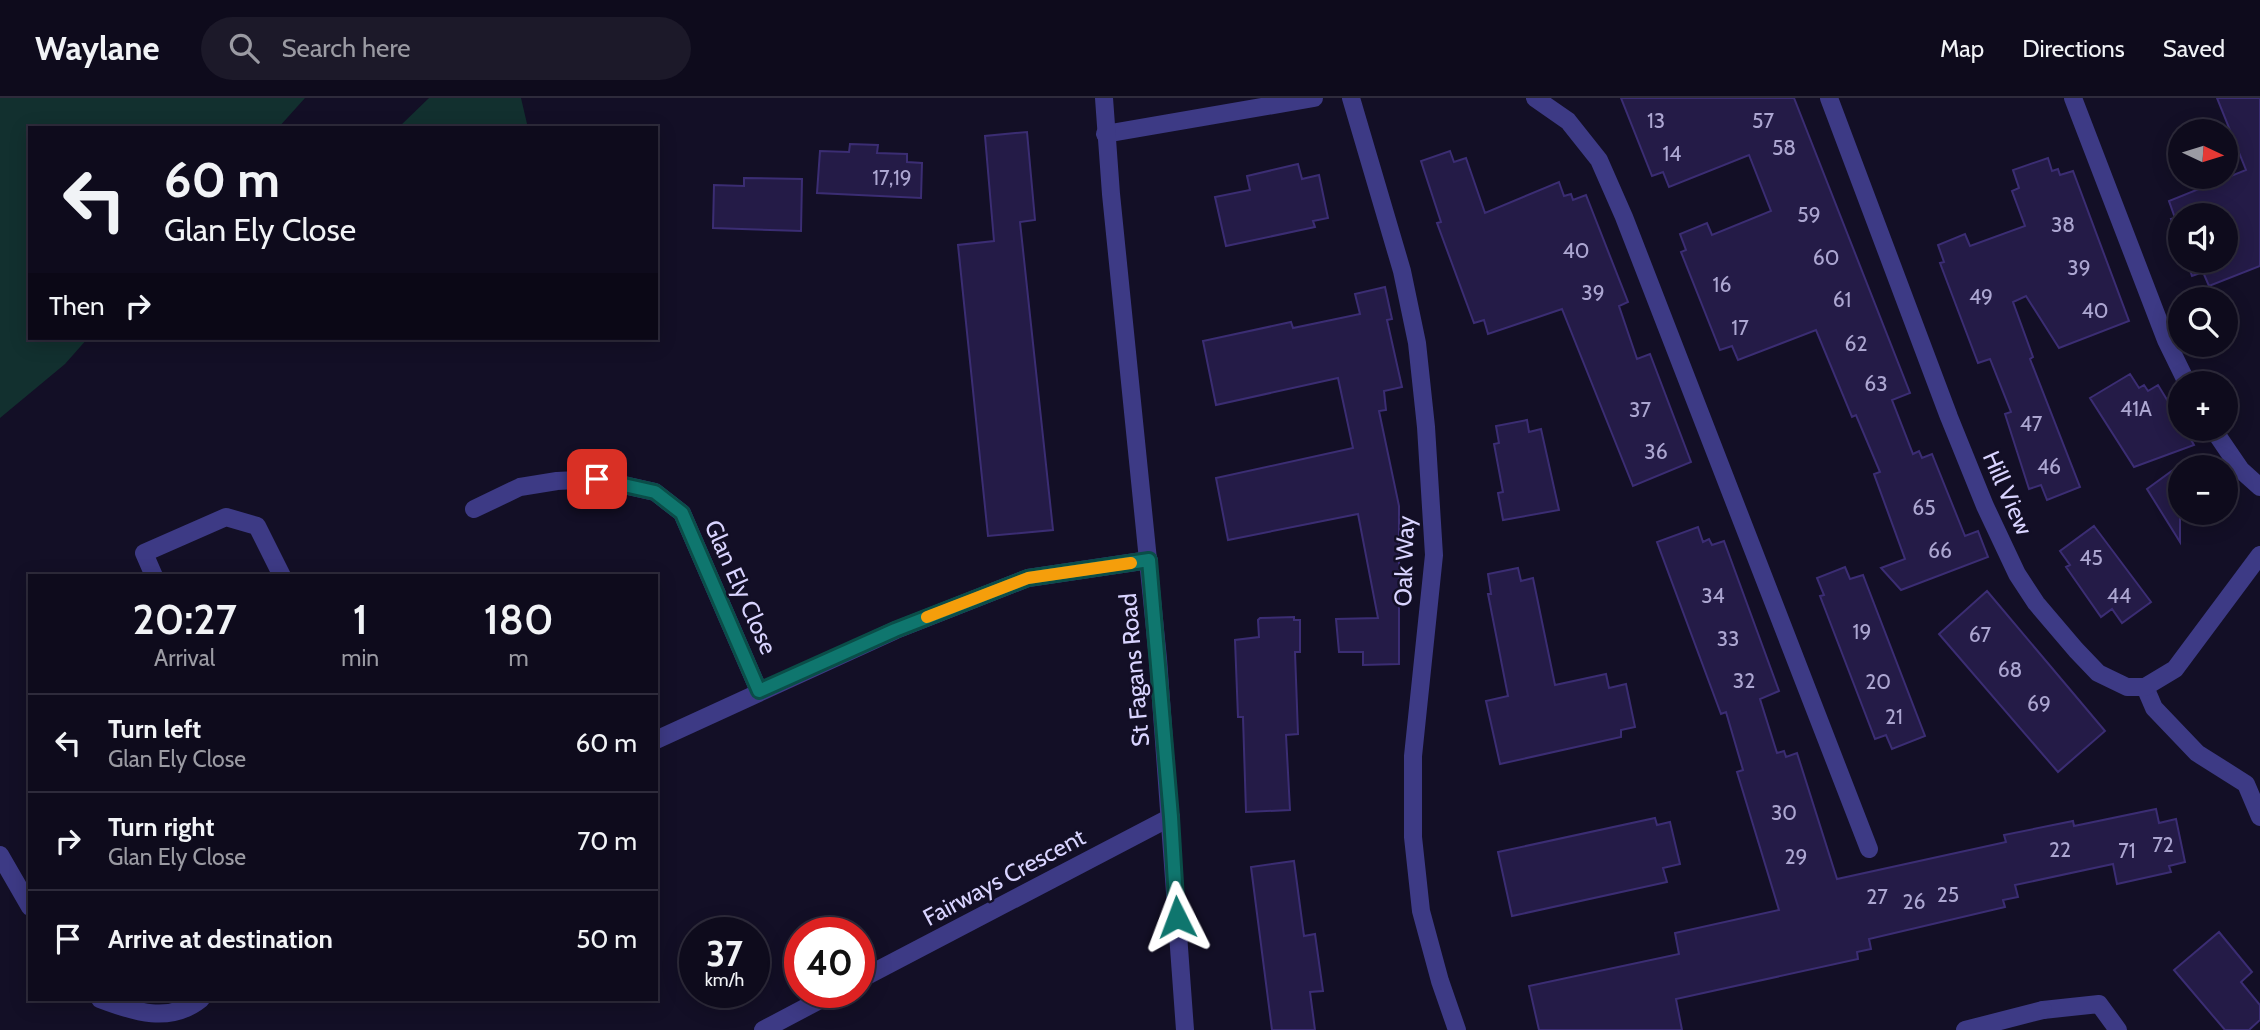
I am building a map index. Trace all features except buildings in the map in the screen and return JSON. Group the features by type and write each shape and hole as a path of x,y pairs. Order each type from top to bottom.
{"street":[{"name":"St Fagans Road","path":"1104,98 1105,134 1149,560 1171,817 1185,1030"},
{"path":"1105,134 1314,98"},
{"name":"Oak Way","path":"1350,98 1402,271 1417,342 1426,427 1434,555 1413,756 1413,837 1421,911 1457,1030"},
{"path":"1535,98 1568,121 1599,160 1625,217 1869,849"},
{"name":"Hill View","path":"1829,98 1949,417 2017,574 2036,603 2098,673 2127,687 2145,687"},
{"path":"2073,98 2166,340 2181,371"},
{"path":"2221,441 2241,470 2260,487"},
{"name":"Glan Ely Close","path":"474,509 520,487 557,481 597,479 655,492 682,513 759,691"},
{"path":"153,574 144,553 226,517 257,526 281,574"},
{"path":"2260,555 2175,669 2145,687 2154,708 2197,753 2246,784 2260,817"},
{"name":"Glan Ely Close","path":"658,739 895,630 1028,578 1149,560"},
{"name":"Fairways Crescent","path":"875,972 1171,817"},
{"path":"0,855 28,904"},
{"path":"105,1001 140,1014 188,1010 199,1001"},
{"path":"1965,1030 2043,1010 2099,1004 2118,1030"},
{"path":"763,1030 805,1008"}],"green space":[{"path":"0,98 305,98 280,126 28,126 28,340 86,340 65,364 0,418"},
{"path":"429,98 521,98 528,126 400,126"}],"slow traffic":[{"path":"927,617 1028,578 1131,563"}],"route":[{"path":"597,479 655,492 682,513 759,691 895,630 1028,578 1149,560 1161,685 1177,917"}]}
